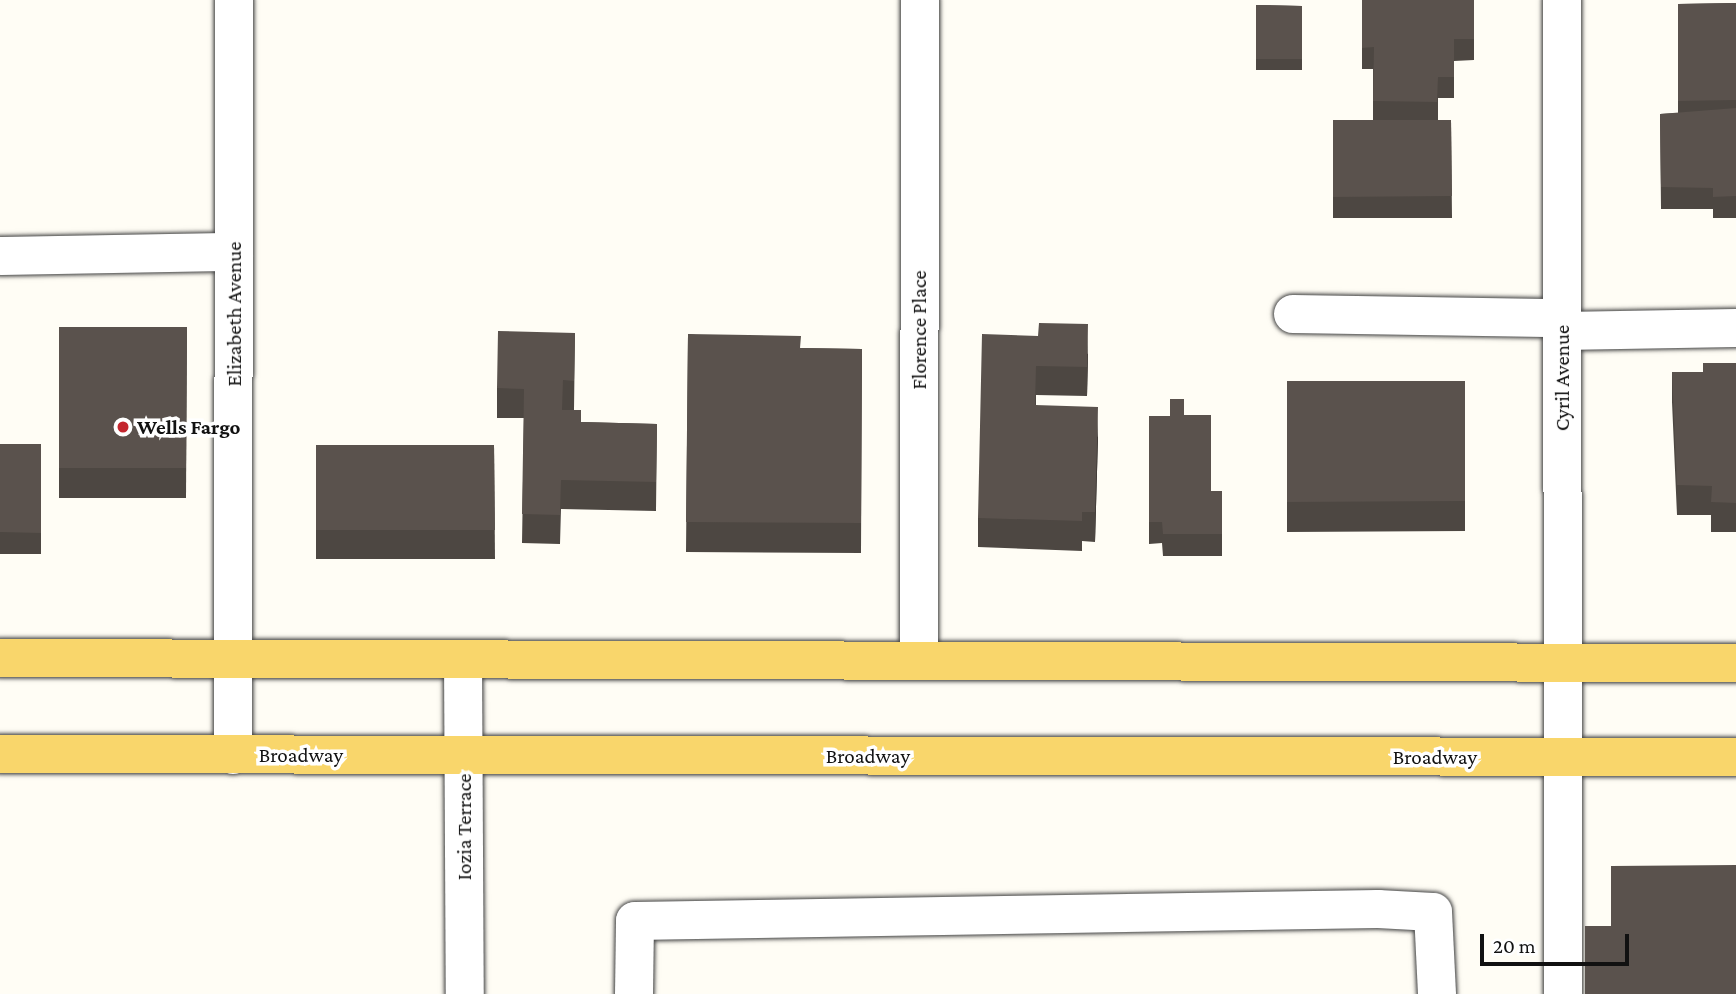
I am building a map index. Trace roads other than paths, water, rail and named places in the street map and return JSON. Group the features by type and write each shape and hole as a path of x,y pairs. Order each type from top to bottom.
{"main road":[{"path":"0,658 1736,663"},
{"name":"Broadway","path":"0,754 1736,757"}],"street":[{"name":"Elizabeth Avenue","path":"233,755 234,0"},
{"name":"Florence Place","path":"919,660 920,0"},
{"name":"Cyril Avenue","path":"1562,0 1563,994"},
{"path":"0,256 234,253"},
{"path":"1293,314 1562,325 1736,328"},
{"name":"Iozia Terrace","path":"463,659 465,994"},
{"path":"634,994 635,921 1378,909 1433,912 1437,994"}],"place":[{"name":"Wells Fargo","path":"123,427"}]}
